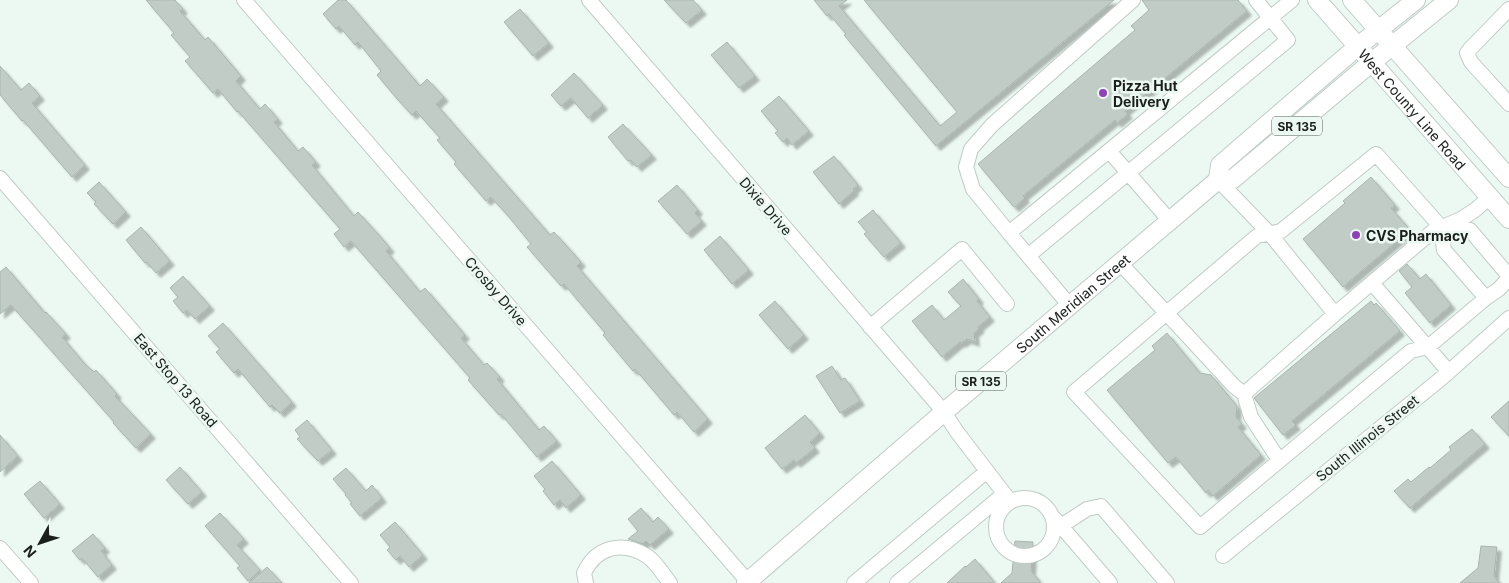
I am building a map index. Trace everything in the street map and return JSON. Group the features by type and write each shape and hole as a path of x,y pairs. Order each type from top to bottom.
{"main road":[{"name":"West County Line Road","path":"1317,0 1509,219"},
{"name":"West County Line Road","path":"1352,0 1377,30 1507,172"},
{"name":"SR 135","path":"1358,47 1416,0"},
{"name":"SR 135","path":"1372,62 1449,0"},
{"name":"South Meridian Street","path":"1218,180 1220,165 1358,47"},
{"name":"South Meridian Street","path":"748,583 944,412 1218,180 1234,178 1372,62"}],"street":[{"name":"Crosby Drive","path":"244,0 748,583"},
{"name":"Dixie Drive","path":"588,0 944,412 956,432 1007,497"},
{"path":"1070,306 973,189 966,167 970,149 992,125 1133,0"},
{"path":"1028,256 1288,40 1256,0"},
{"path":"1009,233 1292,0"},
{"path":"1509,9 1470,48 1467,54 1471,62 1509,104"},
{"path":"1109,150 1170,221"},
{"path":"1441,227 1470,230 1509,277 1499,289 1428,347 1411,351 1200,527 1074,392 1257,236 1281,230 1376,154 1441,227 1444,250 1486,298"},
{"name":"East Stop 13 Road","path":"0,178 351,583"},
{"path":"1218,180 1270,234 1335,314"},
{"path":"1244,394 1433,231 1461,219 1490,197"},
{"path":"870,327 962,249 1007,304"},
{"path":"1120,263 1234,386 1244,394 1251,417 1279,460"},
{"path":"1372,283 1449,372"},
{"name":"South Illinois Street","path":"1223,556 1449,372 1509,318"},
{"path":"854,583 986,471"},
{"path":"1007,497 998,515 997,534 1007,550 1016,555 1026,556 1035,554 1044,549 1050,542 1054,523 1051,514"},
{"path":"896,583 1007,497 1029,498 1046,506 1110,583"},
{"path":"1061,526 1087,509 1101,506 1167,583"},
{"path":"586,583 584,573 593,559 605,551 619,547 647,556 670,583"},
{"path":"0,548 31,583"}],"building":[{"path":"146,0 175,0 183,9 180,11 205,40 208,37 241,76 236,81 260,109 265,104 278,119 274,122 298,151 303,147 316,162 312,165 354,216 358,212 390,248 386,251 420,292 425,288 465,335 461,338 484,365 487,363 500,377 497,379 539,430 544,426 557,441 537,457 501,414 499,415 468,380 470,378 351,241 344,247 334,234 340,229 218,89 213,93 185,61 190,57 171,35 174,33"},
{"path":"338,0 346,0 420,86 427,79 444,97 436,104 550,235 554,232 581,262 577,266 708,419 694,432 677,412 674,415 635,369 633,371 603,335 605,333 564,284 561,286 527,247 531,244 509,217 491,197 486,201 454,164 456,162 437,140 440,138 416,111 412,115 398,100 377,75 381,71 358,42 355,45 339,26 336,29 323,14"},
{"path":"664,0 693,0 702,10 686,23"},
{"path":"814,0 847,0 839,6 940,126 957,112 864,0 1114,0 936,146 844,35 846,34"},
{"path":"1142,0 1238,0 1247,11 1125,111 1128,114 1117,123 1115,120 1023,196 1025,198 1015,207 1013,206 978,164 1135,30 1131,26 1149,10"},
{"path":"520,9 549,43 533,56 504,22"},
{"path":"727,42 755,76 739,88 711,55"},
{"path":"0,66 21,90 29,83 40,96 32,103 85,165 72,177 0,95"},
{"path":"574,73 603,105 588,118 571,98 561,106 551,95"},
{"path":"779,96 809,131 792,145 787,138 783,142 775,133 778,131 761,111"},
{"path":"623,124 652,155 637,167 631,160 628,161 608,137"},
{"path":"834,156 858,185 839,204 813,172"},
{"name":"CVS Pharmacy","path":"1371,177 1395,205 1391,208 1410,230 1343,287 1303,239 1345,203 1343,201"},
{"path":"99,182 126,212 113,224 94,204 96,202 87,193"},
{"path":"677,185 698,210 695,213 702,221 687,234 658,201"},
{"path":"873,210 901,243 884,257 864,234 867,232 858,222"},
{"path":"141,227 170,261 156,273 126,240"},
{"path":"720,236 749,270 732,284 704,250"},
{"path":"1407,264 1420,279 1426,274 1451,305 1430,323 1405,293 1412,287 1399,271"},
{"path":"6,267 45,313 66,334 62,337 84,363 94,372 96,370 117,394 115,396 151,434 136,448 11,305 0,314 0,272"},
{"path":"183,276 210,306 195,319 187,310 183,313 173,301 178,297 170,288"},
{"path":"963,279 990,317 974,333 975,342 967,339 960,342 942,357 912,321 932,305 944,320 961,306 948,292"},
{"path":"775,301 804,335 788,349 759,315"},
{"path":"1371,301 1374,305 1376,303 1400,331 1292,421 1296,425 1283,435 1254,398"},
{"path":"223,323 292,402 280,413 272,405 270,407 238,369 234,373 216,352 220,349 208,336"},
{"path":"1167,333 1200,373 1211,375 1237,406 1236,417 1242,424 1238,427 1261,455 1213,496 1208,490 1206,493 1176,457 1168,463 1107,390 1155,350 1152,346"},
{"path":"832,366 841,380 845,378 860,401 840,413 816,376"},
{"path":"1509,401 1509,436 1491,417"},
{"path":"805,415 820,433 810,442 815,448 796,463 794,460 782,469 765,448"},
{"path":"307,420 332,450 318,461 297,439 300,437 295,430"},
{"path":"1472,429 1485,444 1410,508 1394,491 1408,479 1411,482 1430,468 1451,450 1449,447"},
{"path":"0,435 18,456 0,472"},
{"path":"552,461 581,495 566,508 560,500 554,505 543,491 545,489 534,476"},
{"path":"180,467 202,492 188,504 166,480"},
{"path":"346,468 366,491 372,485 382,498 360,516 350,504 352,503 346,494 333,479"},
{"path":"40,481 60,504 44,518 24,494"},
{"path":"641,508 653,522 658,517 669,529 650,545 646,541 643,544 628,539 638,531 628,519"},
{"path":"220,513 244,539 237,545 260,570 248,581 237,568 240,566 205,526"},
{"path":"395,522 423,555 409,567 400,556 396,560 387,550 390,547 380,535"},
{"path":"93,534 105,548 101,551 112,565 98,577 82,558 80,560 72,551"},
{"path":"1015,541 1033,542 1031,571 1041,583 1001,583 1012,573"},
{"path":"1481,546 1497,547 1494,576 1499,583 1460,583 1478,568"},
{"path":"975,559 995,583 947,583 965,566"},
{"path":"267,567 282,583 249,583"}],"place":[{"name":"Pizza Hut Delivery","path":"1103,93"},
{"name":"CVS Pharmacy","path":"1356,235"}]}
